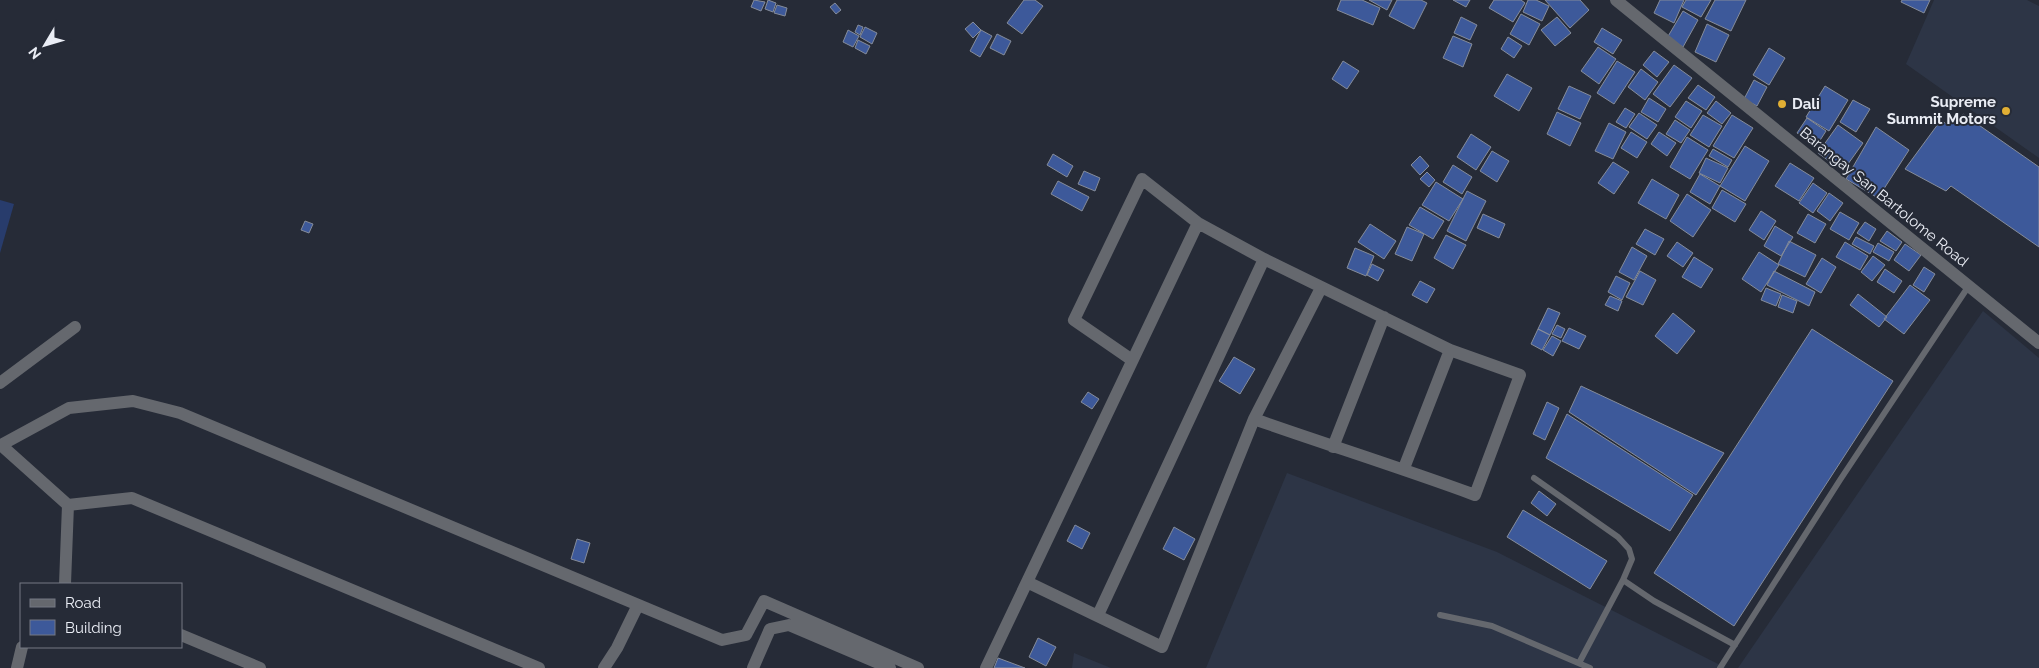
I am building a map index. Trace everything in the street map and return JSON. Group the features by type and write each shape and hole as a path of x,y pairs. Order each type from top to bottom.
{"street":[{"name":"Barangay San Bartolome Road","path":"1616,0 2039,343"},
{"path":"1132,360 1074,320 1142,179 1198,223 1264,259 1450,350 1520,375 1475,495 1404,468 1333,447 1254,418"},
{"path":"986,668 1198,223"},
{"path":"1098,616 1264,259"},
{"path":"1027,582 1162,647 1254,418 1321,288"},
{"path":"1333,447 1384,317"},
{"path":"0,383 75,327"},
{"path":"1404,468 1450,350"},
{"path":"538,668 132,498 68,505 0,446 69,408 132,401 180,413 722,640 746,635 764,601 918,668"},
{"path":"65,583 68,505"},
{"path":"604,668 617,648 638,605"},
{"path":"753,668 770,629 789,625 890,668"},
{"path":"182,635 260,668"},
{"path":"17,668 22,648"}],"lane":[{"path":"1720,668 1840,480 1968,287"},
{"path":"1534,478 1618,537 1629,548 1632,559 1579,664"},
{"path":"1623,580 1654,601 1735,645"},
{"path":"1440,615 1492,626 1590,668"}],"shaded area":[{"name":"Supreme Summit Motors","path":"1934,0 2027,0 2039,6 2039,158 1906,64"},
{"path":"0,200 14,204 0,253"},
{"path":"1983,311 2039,358 2039,668 1738,668"},
{"path":"1287,473 1497,552 1726,668 1206,668"},
{"path":"1074,653 1111,668 1072,668"}],"building":[{"path":"754,0 765,2 761,11 751,7"},
{"path":"768,0 776,3 773,12 765,9"},
{"path":"1024,0 1035,0 1043,6 1022,34 1007,23"},
{"path":"1341,0 1362,0 1380,8 1373,25 1337,10"},
{"path":"1369,0 1392,0 1387,10"},
{"path":"1397,0 1421,0 1427,3 1414,29 1389,16"},
{"path":"1453,0 1470,0 1466,7"},
{"path":"1494,0 1521,0 1525,3 1513,22 1489,8"},
{"path":"1528,0 1536,0 1549,6 1542,21 1523,12"},
{"path":"1545,0 1580,0 1589,10 1570,28"},
{"path":"1660,0 1684,0 1674,23 1654,13"},
{"path":"1686,0 1711,0 1701,17 1682,7"},
{"path":"1715,0 1746,0 1731,31 1705,19"},
{"path":"1902,0 1930,0 1924,13 1901,2"},
{"path":"835,3 841,10 836,14 830,7"},
{"path":"777,5 787,8 785,16 774,13"},
{"path":"1683,11 1698,20 1683,47 1667,38"},
{"path":"1521,14 1540,24 1529,45 1510,34"},
{"path":"1461,17 1477,25 1470,40 1454,33"},
{"path":"1557,17 1571,33 1555,46 1541,30"},
{"path":"973,22 981,30 973,38 965,29"},
{"path":"1707,24 1729,35 1716,62 1695,52"},
{"path":"858,25 863,27 860,35 855,32"},
{"path":"865,27 877,33 872,44 860,37"},
{"path":"1602,28 1622,40 1613,54 1594,42"},
{"path":"848,30 859,36 853,47 843,42"},
{"path":"981,30 992,36 980,57 970,51"},
{"path":"997,34 1011,41 1004,55 990,48"},
{"path":"1453,36 1472,44 1463,67 1443,58"},
{"path":"1508,37 1522,46 1514,58 1501,49"},
{"path":"858,40 870,46 866,54 855,48"},
{"path":"1598,47 1616,59 1599,84 1581,71"},
{"path":"1769,48 1785,58 1769,85 1753,75"},
{"path":"1654,51 1669,62 1657,77 1643,65"},
{"path":"1343,61 1359,71 1347,89 1332,79"},
{"path":"1617,61 1635,72 1614,104 1597,93"},
{"path":"1674,65 1692,78 1670,107 1653,94"},
{"path":"1641,69 1658,82 1645,100 1628,87"},
{"path":"1507,74 1532,88 1519,111 1494,96"},
{"path":"1754,80 1767,87 1757,106 1744,99"},
{"path":"1698,85 1715,97 1706,110 1688,98"},
{"path":"1569,86 1591,96 1580,119 1558,109"},
{"path":"1825,86 1848,100 1829,131 1806,117"},
{"path":"1649,98 1666,109 1658,122 1641,112"},
{"path":"1853,100 1870,109 1856,132 1840,122"},
{"path":"1686,101 1702,111 1691,128 1675,117"},
{"path":"1716,101 1731,113 1722,124 1707,113"},
{"path":"1625,108 1635,114 1626,128 1616,122"},
{"path":"1557,112 1581,123 1570,146 1547,134"},
{"path":"1639,113 1657,125 1647,139 1629,127"},
{"path":"1963,114 2039,167 2039,247 1951,186 1946,191 1905,169 1941,120 1949,126 1955,117 1958,120"},
{"path":"1703,115 1722,126 1709,147 1690,135"},
{"path":"1732,115 1753,128 1734,158 1713,146"},
{"path":"1807,118 1826,131 1817,145 1797,133"},
{"path":"1675,120 1690,130 1681,143 1666,134"},
{"path":"1609,123 1626,132 1613,159 1595,151"},
{"path":"1838,125 1863,143 1843,171 1818,153"},
{"path":"1876,127 1909,150 1878,198 1846,179"},
{"path":"1631,132 1647,142 1637,158 1621,148"},
{"path":"1659,132 1676,143 1667,156 1651,144"},
{"path":"1471,134 1491,147 1476,170 1457,157"},
{"path":"1687,137 1708,150 1690,179 1670,167"},
{"path":"1745,146 1769,161 1745,201 1720,186"},
{"path":"1713,149 1732,160 1728,167 1709,156"},
{"path":"1492,151 1509,161 1497,182 1480,171"},
{"path":"1053,154 1073,166 1067,177 1047,165"},
{"path":"1420,156 1429,166 1420,175 1411,165"},
{"path":"1706,158 1728,168 1720,183 1699,173"},
{"path":"1613,162 1629,172 1614,194 1598,183"},
{"path":"1790,163 1814,178 1799,201 1775,186"},
{"path":"1453,165 1472,177 1462,194 1443,182"},
{"path":"1084,171 1100,178 1095,191 1078,184"},
{"path":"1427,172 1435,180 1429,187 1420,179"},
{"path":"1700,174 1720,186 1710,204 1690,192"},
{"path":"1652,179 1679,195 1666,219 1638,203"},
{"path":"1058,181 1089,197 1082,211 1051,194"},
{"path":"1436,182 1463,199 1449,221 1422,205"},
{"path":"1813,183 1827,193 1813,213 1799,203"},
{"path":"1722,190 1746,204 1735,222 1712,208"},
{"path":"1467,191 1486,201 1466,241 1447,231"},
{"path":"1829,193 1843,203 1830,221 1817,211"},
{"path":"1687,194 1711,210 1693,237 1670,221"},
{"path":"1420,207 1444,221 1433,239 1409,225"},
{"path":"1761,211 1776,221 1764,240 1749,230"},
{"path":"1840,212 1859,223 1849,240 1830,229"},
{"path":"1483,214 1505,224 1499,238 1477,228"},
{"path":"1808,214 1826,224 1815,243 1797,233"},
{"path":"305,221 313,224 309,233 301,230"},
{"path":"1865,222 1876,229 1869,241 1857,233"},
{"path":"1370,224 1396,241 1384,259 1358,242"},
{"path":"1775,226 1793,237 1781,256 1764,246"},
{"path":"1407,227 1424,234 1412,261 1395,254"},
{"path":"1645,229 1664,239 1655,255 1636,244"},
{"path":"1887,231 1902,242 1896,251 1880,241"},
{"path":"1446,235 1466,245 1453,269 1434,258"},
{"path":"1856,237 1874,246 1870,254 1852,244"},
{"path":"1789,241 1816,255 1805,277 1778,264"},
{"path":"1677,242 1693,253 1683,267 1667,256"},
{"path":"1845,242 1868,256 1860,270 1836,257"},
{"path":"1878,243 1894,252 1889,261 1873,252"},
{"path":"1905,244 1921,255 1909,271 1894,260"},
{"path":"1632,247 1647,256 1634,280 1619,272"},
{"path":"1355,248 1374,256 1366,276 1347,268"},
{"path":"1759,252 1779,265 1761,292 1742,279"},
{"path":"1873,256 1885,265 1872,281 1861,272"},
{"path":"1694,257 1713,269 1701,288 1682,277"},
{"path":"1822,258 1836,267 1821,293 1806,284"},
{"path":"1372,264 1384,270 1378,281 1367,275"},
{"path":"1924,267 1935,274 1924,292 1913,285"},
{"path":"1885,269 1902,281 1894,293 1877,282"},
{"path":"1640,271 1656,280 1643,305 1626,297"},
{"path":"1774,271 1815,292 1809,306 1767,285"},
{"path":"1616,276 1630,283 1622,300 1608,292"},
{"path":"1420,281 1435,289 1427,303 1412,295"},
{"path":"1910,285 1930,300 1904,334 1884,319"},
{"path":"1766,288 1781,294 1776,306 1761,300"},
{"path":"1858,294 1887,317 1879,327 1850,305"},
{"path":"1782,295 1797,301 1793,313 1778,307"},
{"path":"1610,296 1622,301 1618,311 1605,305"},
{"path":"1548,308 1560,313 1550,335 1538,329"},
{"path":"1673,313 1695,331 1677,354 1655,336"},
{"path":"1557,325 1565,329 1561,338 1552,334"},
{"path":"1569,328 1586,336 1579,349 1562,341"},
{"path":"1538,329 1550,335 1542,350 1531,344"},
{"path":"1812,329 1893,381 1734,626 1654,573"},
{"path":"1552,336 1561,341 1553,356 1543,350"},
{"path":"1234,357 1255,369 1240,394 1219,381"},
{"path":"1581,386 1724,453 1696,495 1569,412"},
{"path":"1088,392 1099,399 1092,409 1081,402"},
{"path":"1547,402 1559,408 1545,440 1533,434"},
{"path":"1567,414 1693,495 1670,531 1546,458"},
{"path":"1539,491 1556,504 1547,516 1531,503"},
{"path":"1523,510 1607,561 1590,589 1507,537"},
{"path":"1075,525 1090,533 1082,549 1067,541"},
{"path":"1174,527 1195,539 1184,560 1163,549"},
{"path":"577,539 590,543 584,563 571,559"},
{"path":"1038,638 1056,647 1046,666 1029,657"},
{"path":"998,658 1025,668 994,668"}],"place":[{"name":"Dali","path":"1782,104"},
{"name":"Supreme Summit Motors","path":"2006,111"}]}
